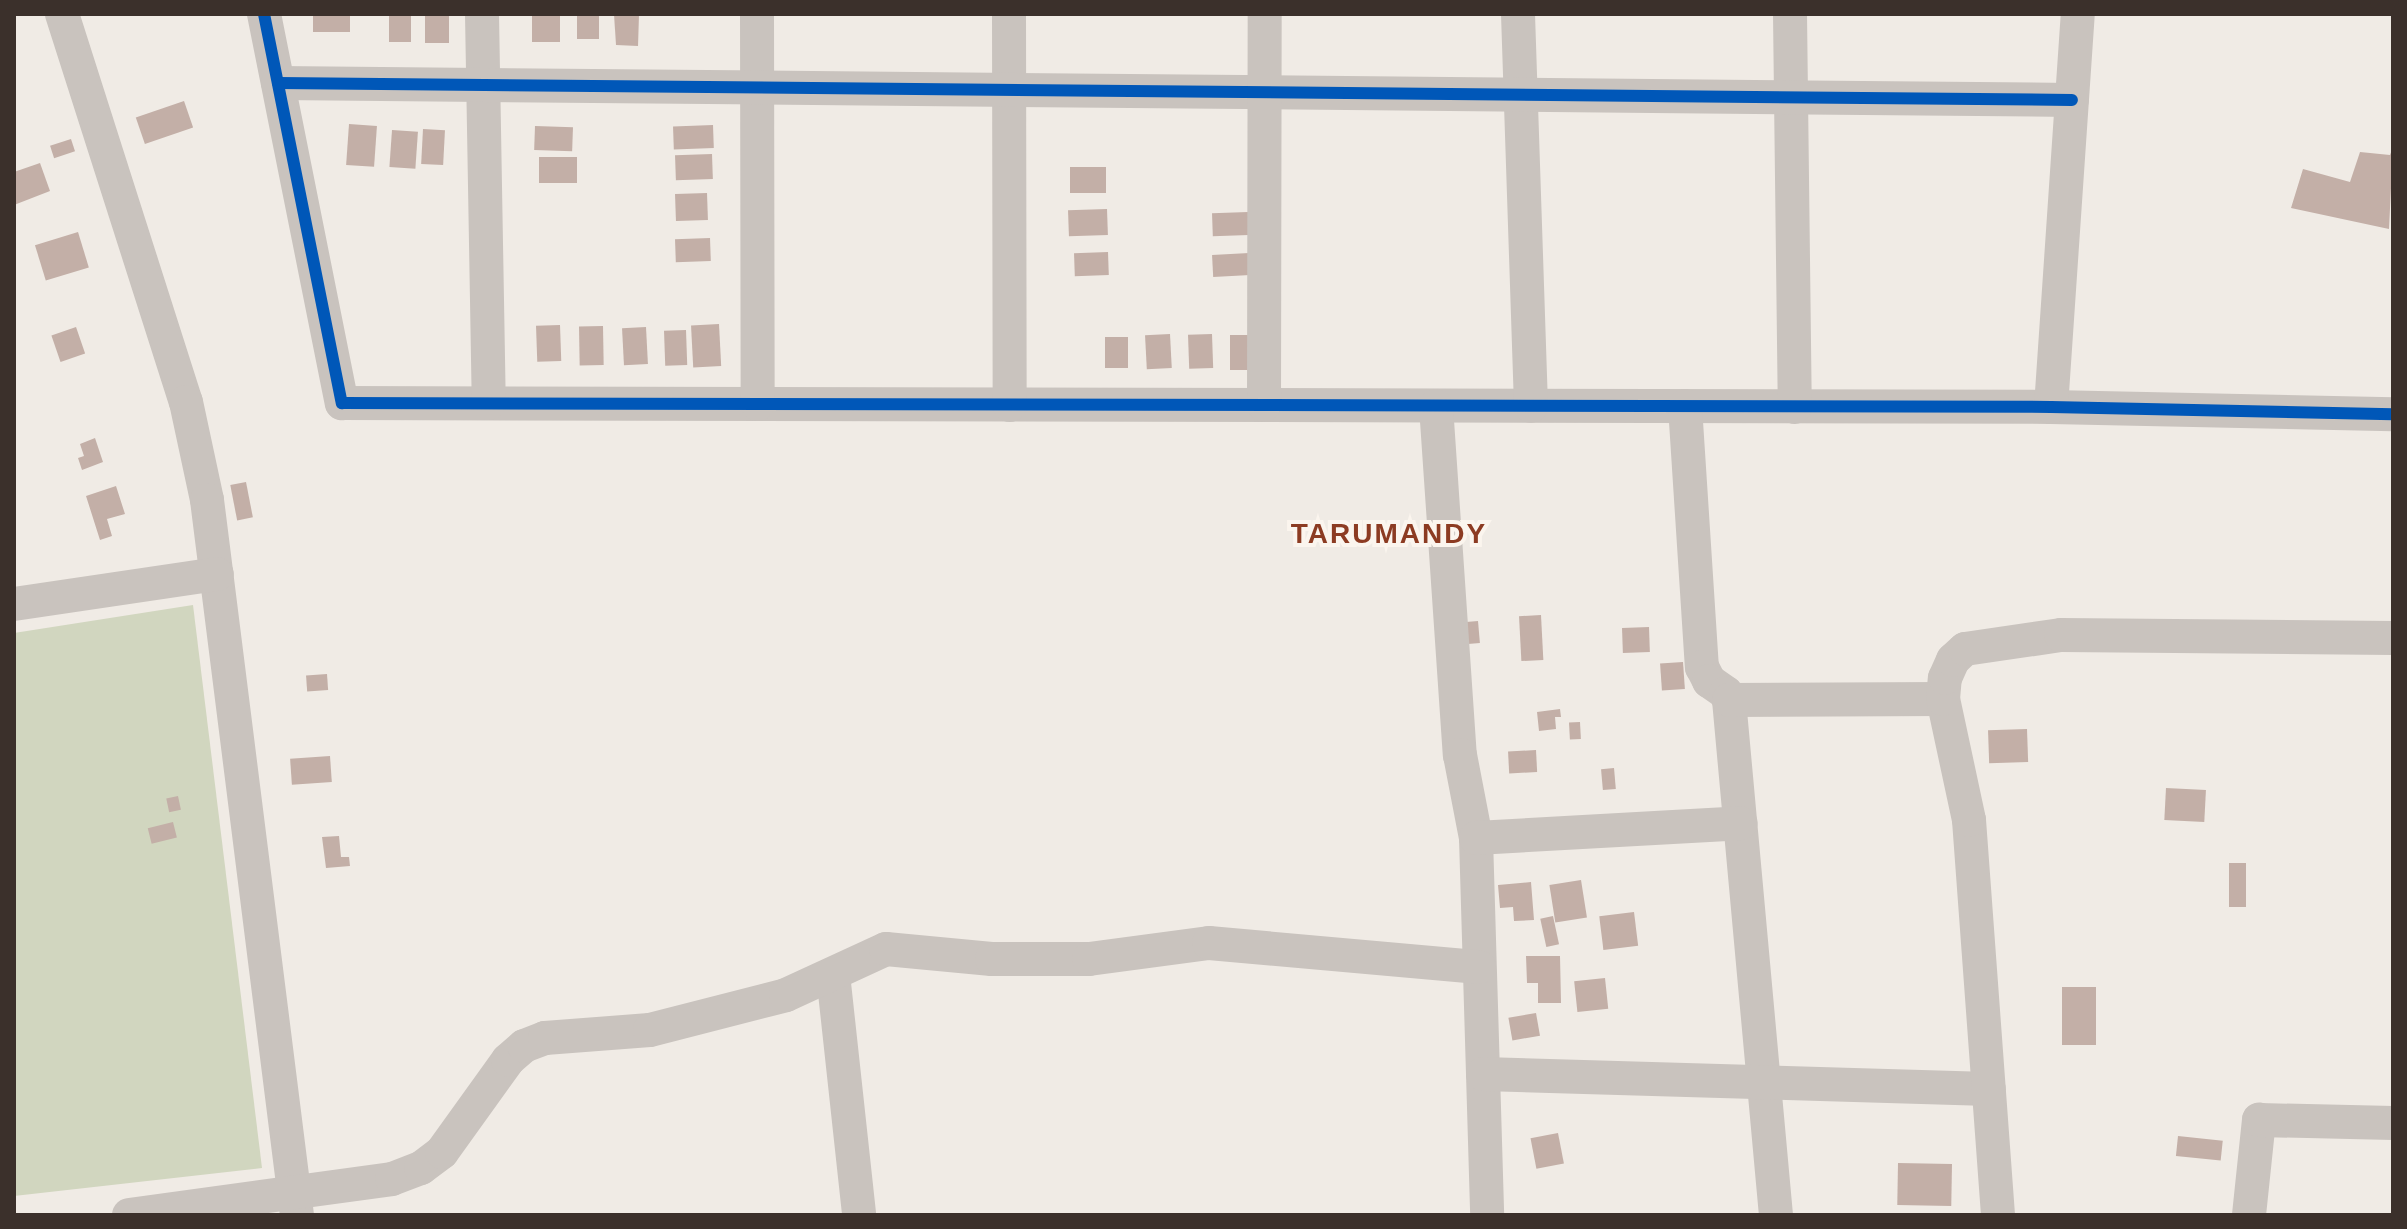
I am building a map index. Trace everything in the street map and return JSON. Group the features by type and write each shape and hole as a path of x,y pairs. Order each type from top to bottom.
{"street":[{"path":"62,14 186,402 207,500 295,1204"},
{"path":"264,14 342,403 2051,407 2393,414"},
{"path":"482,14 489,403"},
{"path":"757,14 758,404"},
{"path":"1009,14 1010,405"},
{"path":"1264,405 1265,14"},
{"path":"1518,14 1531,406"},
{"path":"1790,14 1795,407"},
{"path":"2051,407 2078,14"},
{"path":"278,83 2072,100"},
{"path":"1436,406 1460,755 1476,838 1487,1215"},
{"path":"1685,406 1702,667 1709,681 1729,698 1943,699"},
{"path":"14,604 217,574"},
{"path":"1998,1215 1969,820 1943,699 1945,678 1953,660 1965,649 2061,635 2393,638"},
{"path":"1729,698 1776,1215"},
{"path":"1476,838 1741,823"},
{"path":"129,1215 295,1204 392,1179 421,1168 442,1152 508,1060 524,1046 545,1038 650,1030 786,995 833,974 861,957 886,949 992,959 1089,959 1209,943 1479,967"},
{"path":"833,974 859,1215"},
{"path":"1483,1074 1989,1089"},
{"path":"2249,1215 2259,1120 2393,1123"}],"green space":[{"path":"193,605 262,1168 14,1196 14,633"}],"building":[{"path":"313,14 350,14 350,32 313,32"},
{"path":"389,14 411,14 411,42 389,42"},
{"path":"425,14 449,14 449,43 425,43"},
{"path":"532,14 560,14 560,42 532,42"},
{"path":"577,14 599,14 599,39 577,39"},
{"path":"614,14 639,14 638,46 616,45"},
{"path":"184,101 193,127 145,144 136,118"},
{"path":"349,124 377,126 374,167 346,165"},
{"path":"713,125 714,148 674,149 673,126"},
{"path":"535,126 573,127 572,151 534,150"},
{"path":"423,129 445,130 443,165 421,164"},
{"path":"392,130 418,132 415,169 389,167"},
{"path":"71,139 75,151 54,158 50,146"},
{"path":"2393,147 2389,229 2291,208 2303,169 2350,182 2360,152 2390,155"},
{"path":"712,154 713,179 676,180 675,155"},
{"path":"539,157 577,157 577,183 539,183"},
{"path":"40,163 50,191 14,205 14,172"},
{"path":"1070,167 1106,167 1106,193 1070,193"},
{"path":"707,193 708,220 676,221 675,194"},
{"path":"1107,209 1108,235 1069,236 1068,210"},
{"path":"1248,212 1249,235 1213,236 1212,213"},
{"path":"78,232 89,267 46,281 35,245"},
{"path":"710,238 711,261 676,262 675,239"},
{"path":"1108,252 1109,275 1075,276 1074,253"},
{"path":"1249,253 1250,275 1213,277 1212,255"},
{"path":"719,324 721,366 693,367 691,325"},
{"path":"560,325 561,361 537,362 536,326"},
{"path":"579,326 603,326 604,365 580,365"},
{"path":"76,327 85,353 61,362 51,335"},
{"path":"646,327 648,364 624,365 622,328"},
{"path":"686,330 687,365 665,366 664,331"},
{"path":"1170,334 1172,368 1147,369 1145,335"},
{"path":"1212,334 1213,368 1189,369 1188,335"},
{"path":"1230,335 1251,335 1251,370 1230,370"},
{"path":"1105,337 1128,337 1128,368 1105,368"},
{"path":"95,438 103,462 82,470 78,458 84,456 80,444"},
{"path":"246,482 253,517 237,520 230,485"},
{"path":"116,486 125,514 107,519 112,536 100,540 86,496"},
{"path":"1541,615 1543,660 1521,661 1519,616"},
{"path":"1478,621 1480,643 1462,644 1460,623"},
{"path":"1649,627 1650,652 1623,653 1622,628"},
{"path":"1683,662 1685,689 1662,691 1660,664"},
{"path":"327,674 328,690 307,691 306,675"},
{"path":"1560,709 1561,717 1555,717 1556,729 1539,731 1537,712"},
{"path":"1580,722 1581,739 1570,740 1569,723"},
{"path":"2027,729 2028,762 1989,763 1988,730"},
{"path":"1536,750 1537,772 1509,773 1508,751"},
{"path":"330,756 332,782 292,785 290,759"},
{"path":"1614,768 1616,789 1603,790 1601,769"},
{"path":"2166,788 2206,790 2204,822 2164,820"},
{"path":"178,796 181,810 169,812 166,798"},
{"path":"173,822 177,838 152,844 148,828"},
{"path":"339,836 341,857 349,857 350,866 326,868 322,837"},
{"path":"2229,863 2246,863 2246,907 2229,907"},
{"path":"1581,880 1587,918 1555,923 1549,885"},
{"path":"1531,882 1534,920 1514,921 1513,907 1500,908 1498,885"},
{"path":"1634,912 1638,946 1603,950 1599,916"},
{"path":"1553,916 1559,944 1546,947 1540,919"},
{"path":"1526,956 1560,956 1561,1003 1538,1003 1538,983 1527,983"},
{"path":"1605,978 1608,1009 1577,1012 1574,981"},
{"path":"2062,987 2096,987 2096,1045 2062,1045"},
{"path":"1536,1013 1540,1036 1512,1041 1508,1018"},
{"path":"1558,1133 1564,1163 1536,1169 1531,1138"},
{"path":"2178,1136 2223,1141 2221,1161 2176,1156"},
{"path":"1898,1163 1952,1164 1951,1206 1897,1205"}],"cycle path":[{"path":"264,14 342,403 2051,407 2393,414"},
{"path":"278,83 2072,100"}],"district":[{"name":"TARUMANDY","path":"1389,534"}]}
